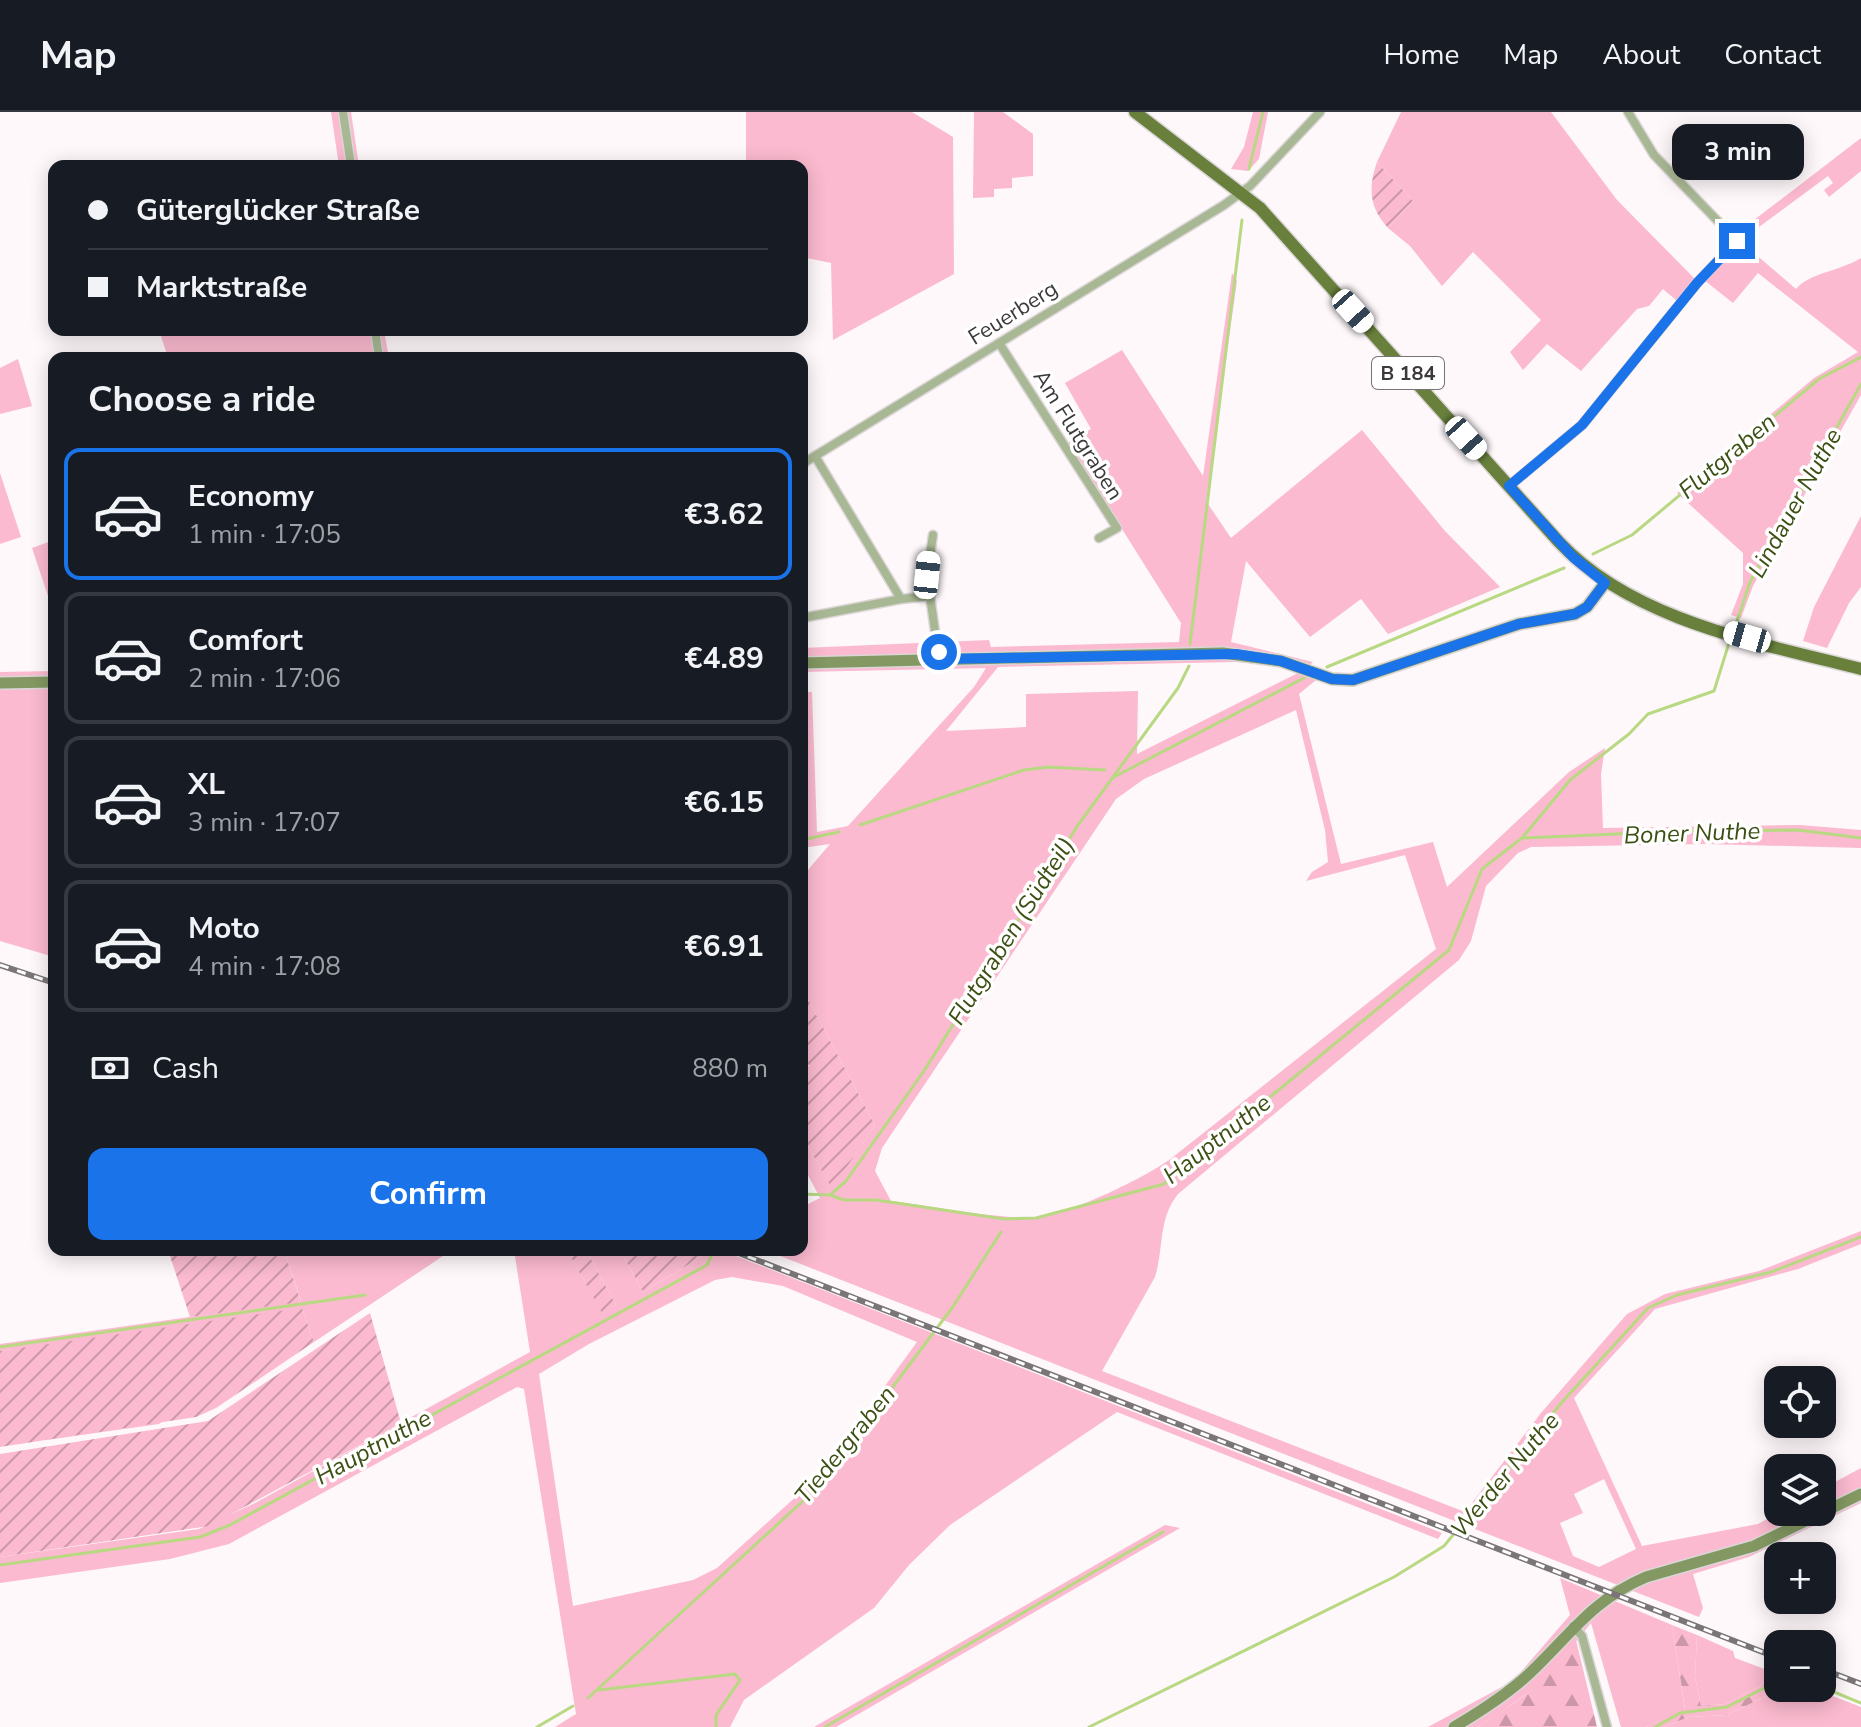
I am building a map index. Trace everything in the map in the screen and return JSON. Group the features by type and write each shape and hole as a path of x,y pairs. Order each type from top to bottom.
{"main road":[{"name":"B 184","path":"1135,112 1242,191 1275,223 1584,567 1605,583 1658,611 1861,669"}],"street":[{"path":"343,112 350,160"},
{"name":"Feuerberg","path":"808,460 1242,191 1320,112"},
{"path":"1509,486 1582,425 1697,283 1737,241 1654,155 1628,112"},
{"name":"Am Flutgraben","path":"999,343 1117,528 1099,538"},
{"path":"815,456 901,599"},
{"path":"933,535 927,575 939,659"},
{"path":"808,663 1223,653 1297,665 1320,674 1353,680 1519,624 1575,614 1587,607 1605,583"},
{"path":"808,617 930,596"},
{"path":"0,683 48,682"},
{"path":"1454,1727 1497,1700 1537,1666 1593,1607 1638,1580 1754,1546 1861,1494"},
{"path":"1573,1626 1582,1636 1607,1727"}],"green space":[{"path":"331,112 351,112 358,160 338,160"},
{"path":"746,112 912,112 953,137 954,274 833,340 831,263 808,258 808,160 746,160"},
{"path":"974,112 1003,112 1033,134 1033,176 1012,178 1012,188 994,189 994,197 973,198"},
{"path":"1253,112 1268,112 1259,159 1248,171 1231,169 1244,147"},
{"path":"1401,112 1551,112 1617,200 1695,279 1741,230 1861,138 1861,171 1829,197 1824,190 1833,183 1828,176 1740,241 1796,289 1809,279 1861,258 1861,395 1753,586 1741,618 1731,615 1743,584 1743,553 1677,493 1814,378 1858,352 1758,273 1733,303 1704,280 1643,355 1637,349 1677,301 1663,289 1649,306 1637,309 1581,371 1547,344 1523,370 1510,352 1541,320 1473,252 1442,286 1410,246 1388,228 1413,201 1377,162"},
{"path":"1377,162 1413,201 1388,228 1377,212 1372,197 1372,180"},
{"path":"1232,273 1237,281 1206,501 1231,538 1362,430 1445,531 1500,587 1388,634 1361,599 1310,637 1246,561 1231,642 1313,662 1302,672 1316,680 1299,694 1341,864 1433,842 1447,887 1569,772 1605,748 1601,774 1603,828 1800,825 1861,830 1861,848 1706,844 1531,847 1518,853 1486,886 1471,941 1459,960 1178,1194 1167,1213 1155,1277 1102,1371 1465,1512 1541,1413 1627,1314 1665,1294 1759,1271 1861,1231 1861,1244 1798,1269 1655,1309 1574,1398 1642,1546 1764,1521 1764,1526 1813,1526 1780,1542 1764,1542 1764,1550 1749,1557 1693,1574 1703,1608 1699,1617 780,1256 808,1256 808,1204 820,1198 808,1175 808,1146 832,1188 875,1125 808,999 808,870 830,844 808,847 808,692 812,692 817,832 848,826 974,687 986,668 808,672 808,648 989,640 991,647 1179,642 1181,623 1068,443 1091,429 1065,383 1122,350 1203,476","holes":["1235,662 1270,664 1300,672 1137,754 1138,691 1026,694 1026,727 946,731 998,667","1296,710 1325,830 1328,862 1312,872 1306,881 1405,855 1436,949 1173,1157 1108,1193 1069,1209 1038,1217 986,1215 891,1201 875,1171 882,1148 1116,799 1144,779","1604,1479 1636,1549 1599,1567 1573,1556 1560,1523 1583,1513 1574,1494"]},
{"path":"161,336 385,336 388,352 166,352"},
{"path":"18,359 32,406 0,414 0,368"},
{"path":"0,473 21,537 0,544"},
{"path":"1861,516 1861,587 1849,603 1827,648 1803,641 1814,607"},
{"path":"48,542 48,596 32,548"},
{"path":"48,671 48,955 0,941 0,672"},
{"path":"808,999 875,1125 832,1189 808,1146"},
{"path":"170,1256 286,1256 301,1302 190,1317"},
{"path":"286,1256 443,1256 314,1342 302,1308 159,1424 46,1440 15,1349 0,1351 0,1344 301,1301"},
{"path":"515,1256 570,1256 602,1312 616,1305 589,1256 623,1256 643,1292 702,1256 736,1256 1442,1533 1438,1539 1117,1412 950,1525 909,1565 874,1608 744,1700 730,1727 555,1727 576,1714 524,1389 517,1387 229,1544 170,1559 0,1583 0,1557 199,1529 255,1503 530,1352","holes":["732,1277 783,1286 917,1342 820,1475 717,1568 693,1580 573,1606 539,1374 589,1344 715,1280"]},
{"path":"570,1256 589,1256 616,1305 602,1313"},
{"path":"623,1256 702,1256 643,1292"},
{"path":"302,1308 314,1342 216,1408 196,1417 0,1447 0,1351"},
{"path":"370,1313 401,1423 209,1526 0,1557 0,1454 208,1421"},
{"path":"1861,1468 1861,1503 1836,1515 1836,1481"},
{"path":"1165,1525 1180,1528 836,1727 814,1727"},
{"path":"1560,1578 1672,1625 1685,1710 1646,1727 1621,1727 1591,1623 1545,1680 1499,1714 1477,1727 1428,1727 1513,1681 1570,1615"},
{"path":"1672,1625 1697,1635 1695,1677 1701,1706 1725,1704 1764,1684 1764,1697 1727,1715 1689,1717 1664,1727 1646,1727 1685,1709"},
{"path":"1697,1635 1733,1651 1735,1658 1764,1669 1764,1684 1725,1704 1701,1706 1695,1677"},
{"path":"1576,1640 1597,1727 1477,1727 1532,1690"},
{"path":"1764,1697 1764,1702 1836,1702 1836,1697 1861,1707 1861,1727 1664,1727 1689,1717 1727,1715"}],"waterway":[{"name":"Flutgraben (Südteil)","path":"1249,169 1263,112"},
{"name":"Flutgraben (Südteil)","path":"1190,644 1242,220"},
{"name":"Flutgraben","path":"1593,554 1632,535 1819,379 1861,357"},
{"name":"Lindauer Nuthe","path":"1736,624 1750,582 1861,384"},
{"name":"Lindauer Nuthe","path":"1327,667 1564,568"},
{"name":"Hauptnuthe","path":"808,1194 830,1195 844,1200 876,1200 1004,1219 1036,1218 1164,1184 1449,950 1482,869 1522,838 1570,780 1629,734 1648,714 1714,691 1729,643"},
{"name":"Flutgraben (Südteil)","path":"830,1195 846,1181 924,1071 1078,825 1178,688 1189,666"},
{"path":"1114,777 1304,678"},
{"path":"860,825 1024,770 1048,767 1105,770"},
{"name":"Boner Nuthe","path":"1522,838 1798,830 1861,838"},
{"path":"808,839 839,832"},
{"name":"Tiedergraben","path":"588,1698 816,1489 952,1308 1001,1232"},
{"name":"Werder Nuthe","path":"1089,1727 1394,1577 1444,1546 1563,1401 1648,1308 1677,1295 1771,1272 1861,1237"},
{"name":"Hauptnuthe","path":"0,1565 200,1537 230,1525 707,1265 711,1256"},
{"path":"0,1347 365,1295"},
{"path":"825,1727 1163,1532"},
{"path":"599,1690 735,1674 740,1680 716,1715 716,1727"},
{"path":"1655,1727 1680,1713 1727,1707 1764,1688"},
{"path":"1836,1693 1861,1703"},
{"name":"Tiedergraben","path":"537,1727 573,1706"}],"railway":[{"path":"0,965 48,981"},
{"path":"746,1256 1764,1653"},
{"path":"1836,1674 1861,1684"}],"route":[{"path":"939,652 939,659 1253,655 1347,681 1519,624 1582,611 1605,583 1573,557 1509,486 1582,425 1697,283 1737,241"}]}
